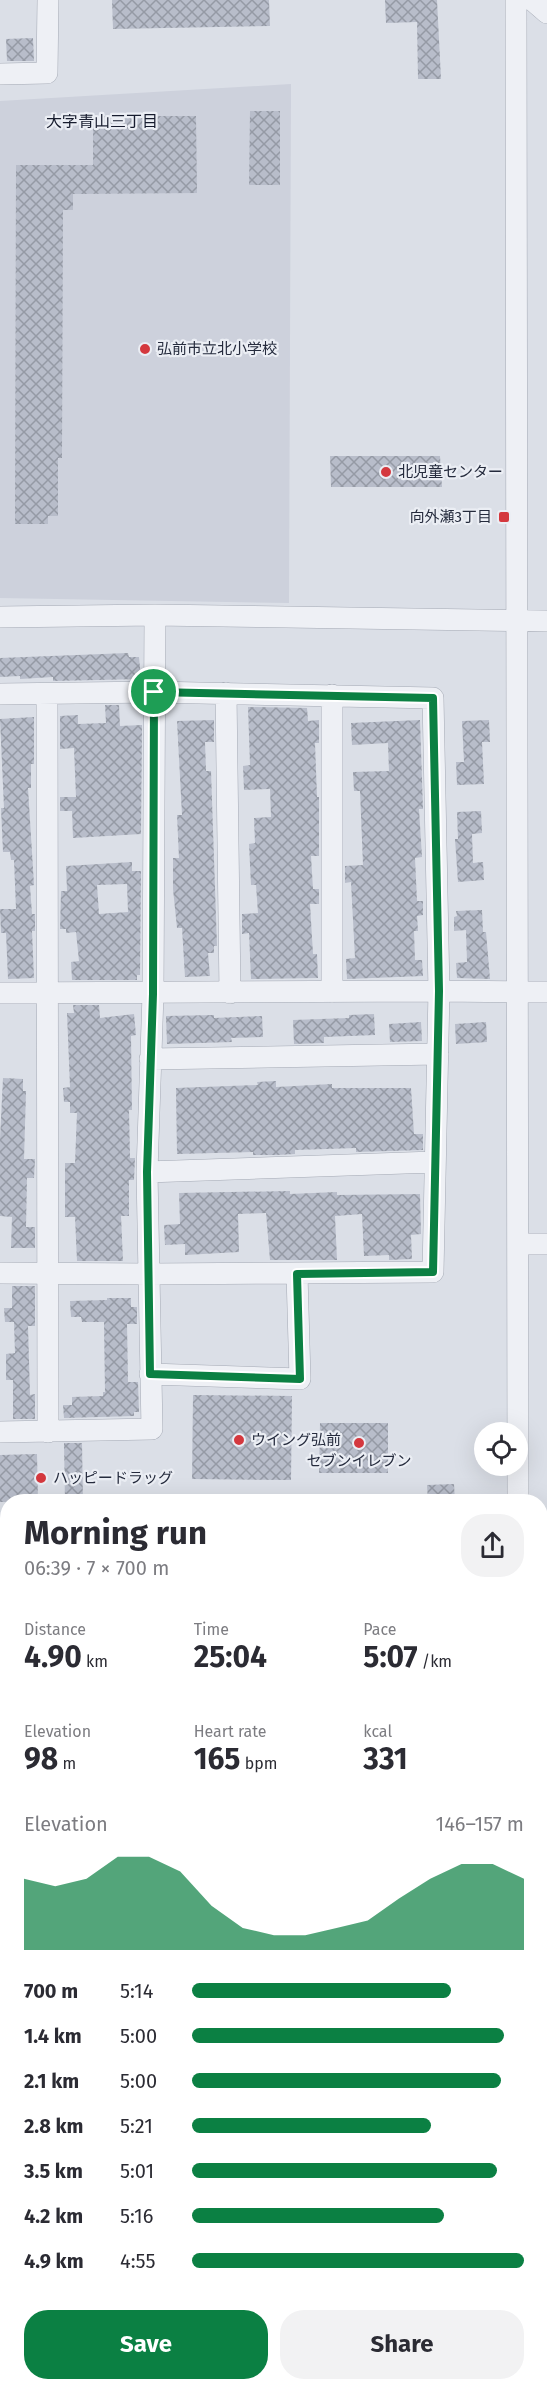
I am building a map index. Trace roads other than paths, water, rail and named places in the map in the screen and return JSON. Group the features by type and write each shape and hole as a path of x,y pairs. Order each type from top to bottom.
{"street":[{"path":"0,74 47,73 48,0"},
{"path":"516,0 515,621 519,993 518,1494"},
{"path":"532,0 547,13"},
{"path":"0,1432 152,1430 147,1172 153,994 155,615"},
{"path":"0,617 155,615 547,621"},
{"path":"0,694 154,692 332,694 433,698 439,991 433,1272 0,1273"},
{"path":"226,693 230,993"},
{"path":"47,694 48,1431"},
{"path":"332,694 332,992"},
{"path":"0,993 439,991 547,993"},
{"path":"150,1059 438,1054"},
{"path":"147,1172 434,1162"},
{"path":"518,1244 547,1245"},
{"path":"150,1374 300,1379 297,1274"}],"place":[{"name":"弘前市立北小学校","path":"145,349"},
{"name":"北児童センター","path":"386,472"},
{"name":"向外瀬3丁目","path":"504,517"},
{"name":"ウイング弘前","path":"239,1440"},
{"name":"セブンイレブン","path":"359,1443"},
{"name":"ハッピードラッグ","path":"41,1478"}],"district":[{"name":"大字青山三丁目","path":"102,121"}]}
